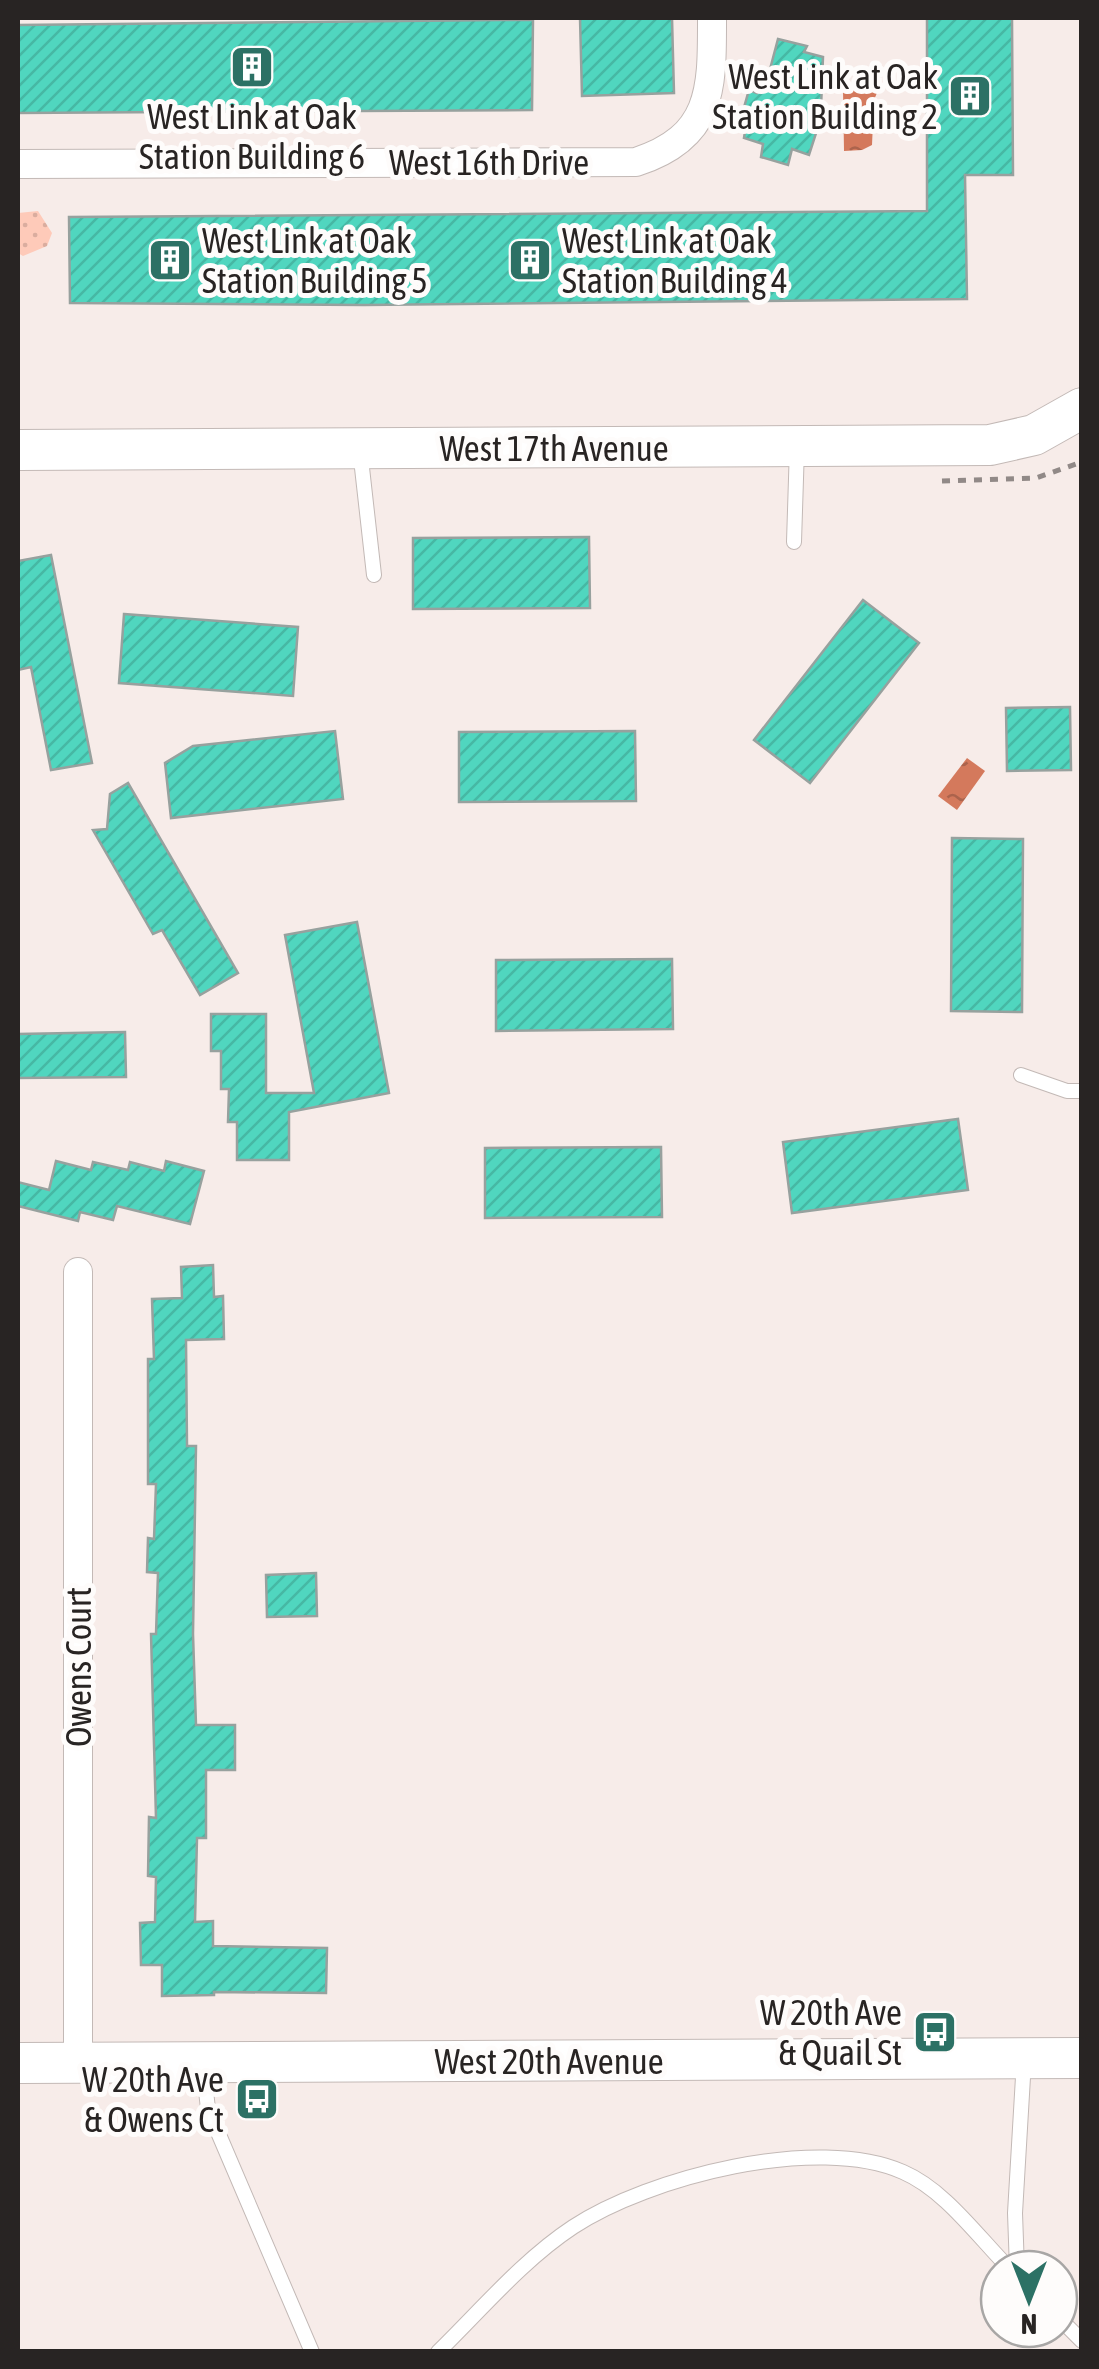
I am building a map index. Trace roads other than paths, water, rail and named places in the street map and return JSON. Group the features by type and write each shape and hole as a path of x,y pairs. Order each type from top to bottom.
{"street":[{"name":"West 16th Drive","path":"18,164 636,162 668,149 687,134 702,112 710,89 712,18"},
{"name":"West 17th Avenue","path":"18,450 990,445 1034,436 1082,408"},
{"name":"Owens Court","path":"78,1272 78,2063"},
{"name":"West 20th Avenue","path":"18,2064 1082,2058"}],"lane":[{"path":"794,542 796,448"},
{"path":"360,449 374,575"},
{"path":"1022,1075 1067,1091 1082,1091"},
{"path":"1014,2249 1024,2058"},
{"path":"203,2062 208,2109 312,2352"},
{"path":"438,2352 550,2244 585,2220 653,2189 766,2160 859,2160 902,2171 934,2192 993,2249"}],"water":[{"path":"869,84 879,88 874,100 872,145 844,151 843,90 864,90"},
{"path":"967,758 985,771 957,810 938,796"}],"place":[{"name":"West Link at Oak Station Building 6","path":"252,67"},
{"name":"West Link at Oak Station Building 2","path":"970,96"},
{"name":"West Link at Oak Station Building 5","path":"170,260"},
{"name":"West Link at Oak Station Building 4","path":"530,260"},
{"name":"W 20th Ave & Quail St","path":"935,2032"},
{"name":"W 20th Ave & Owens Ct","path":"257,2099"}]}
